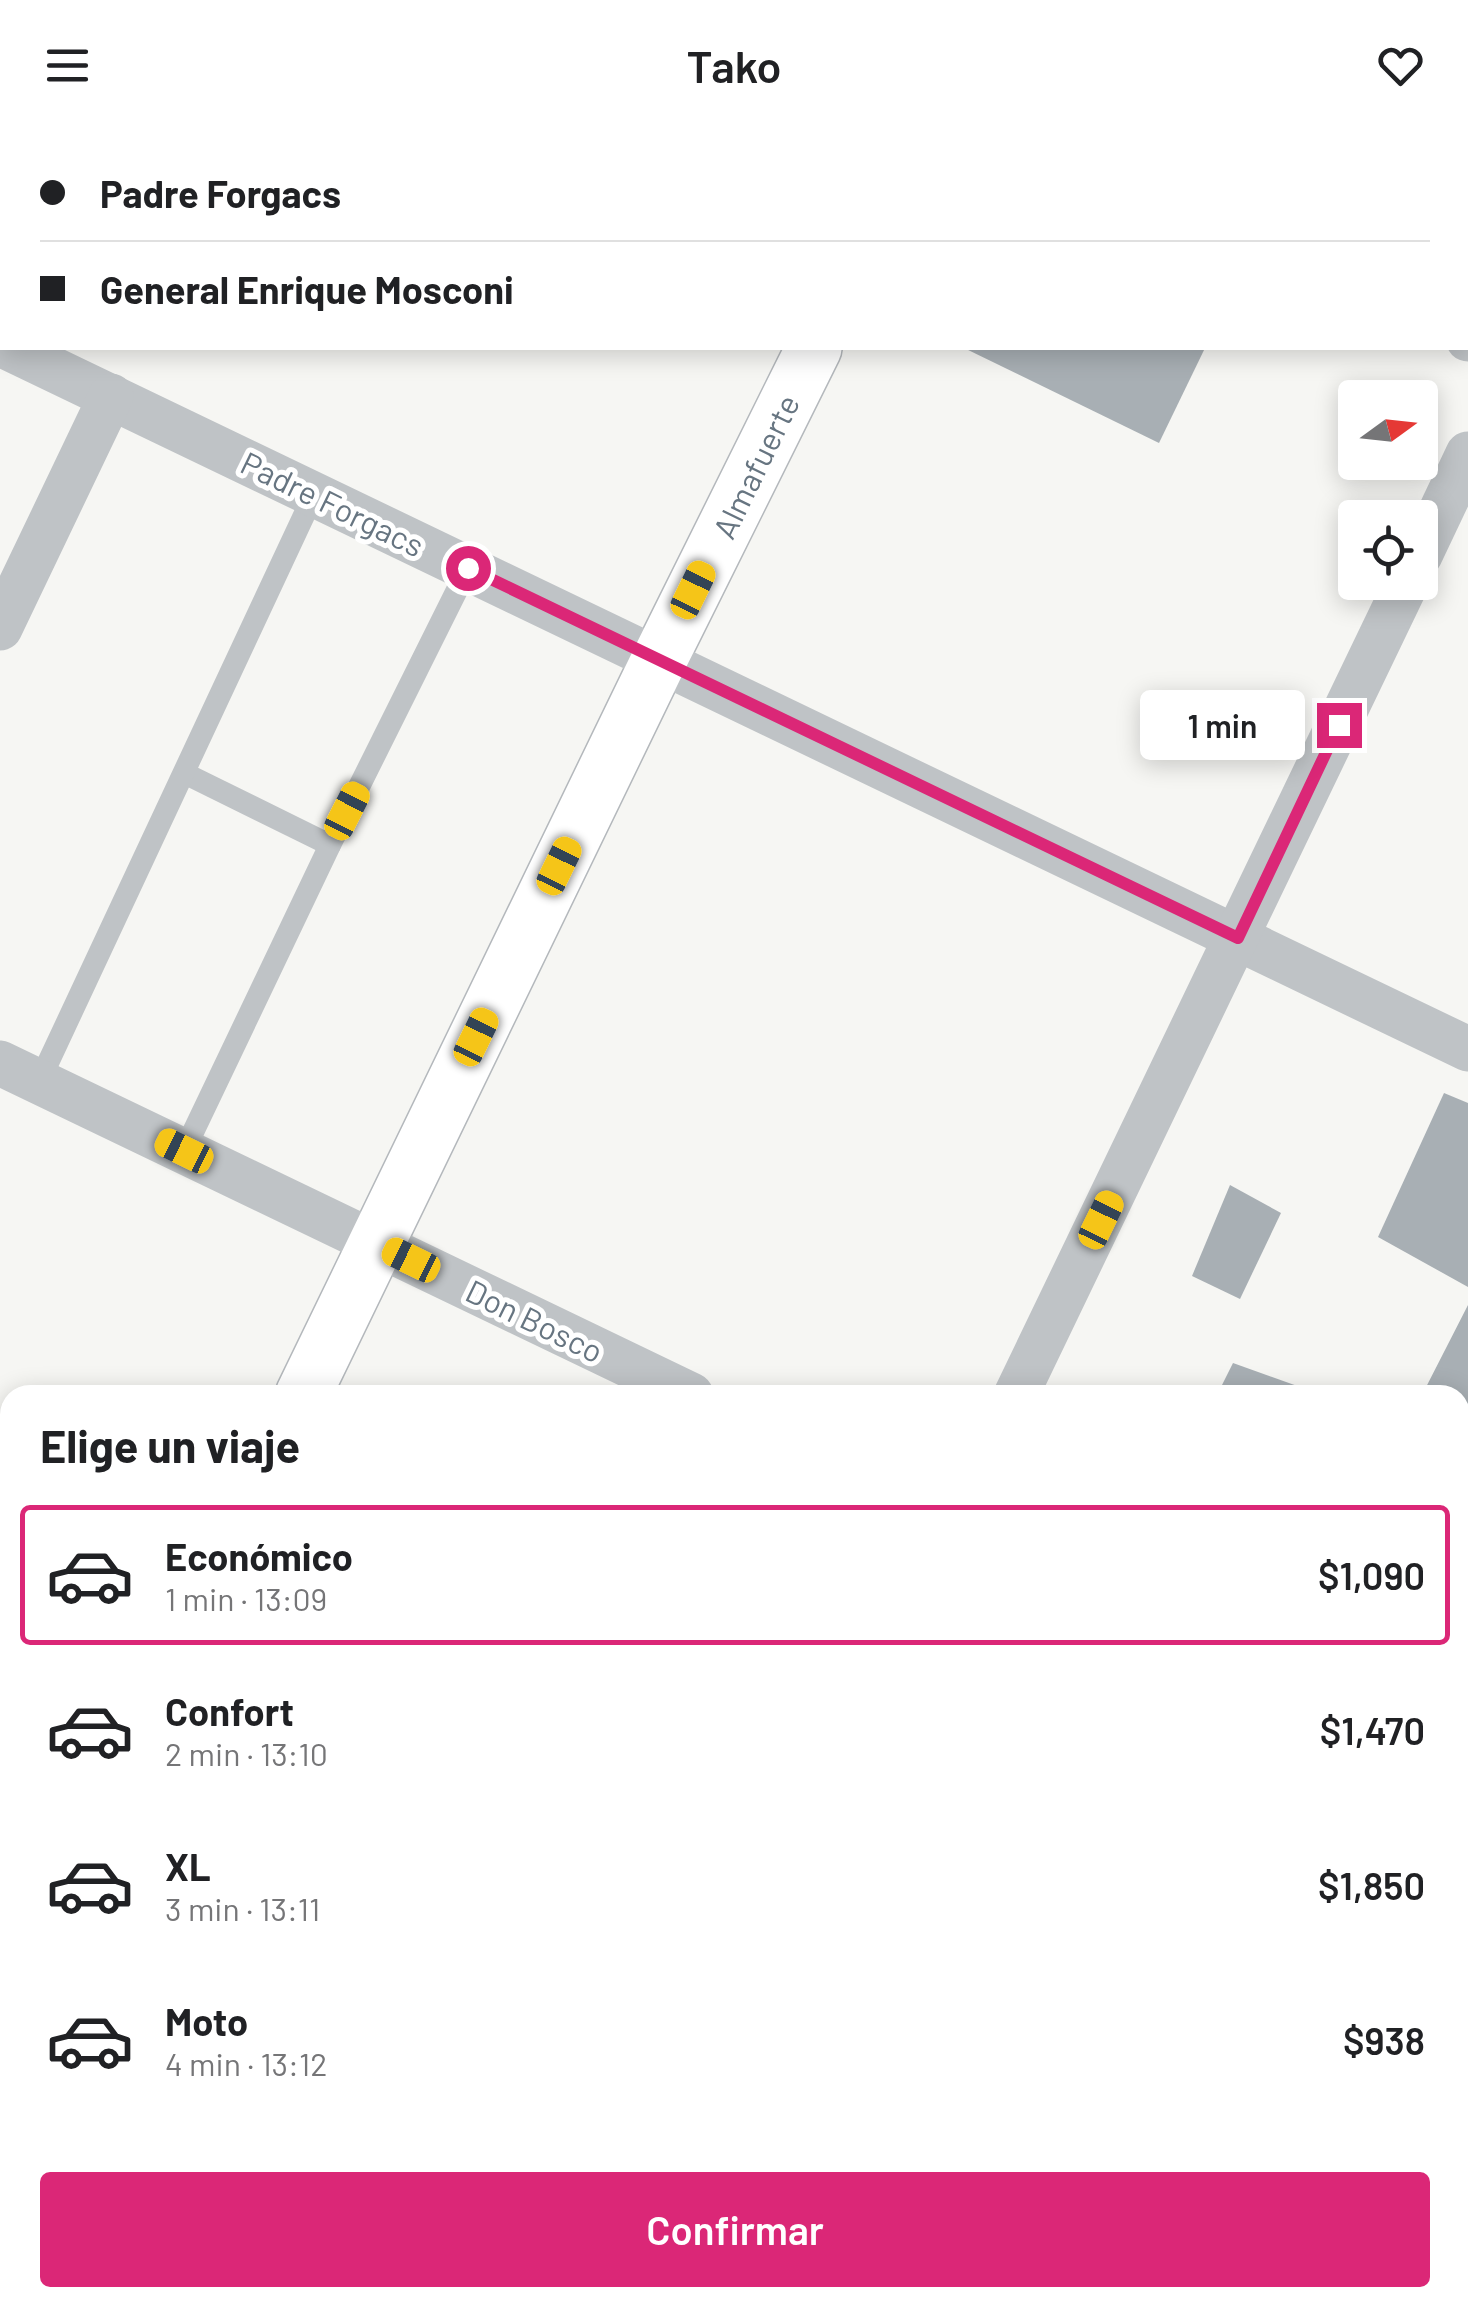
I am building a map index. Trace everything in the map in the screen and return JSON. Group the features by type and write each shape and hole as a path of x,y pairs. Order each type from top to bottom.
{"street":[{"name":"Padre Forgacs","path":"16,350 1468,1049"},
{"name":"Almafuerte","path":"308,1385 813,350"},
{"path":"0,628 111,396"},
{"path":"1438,516 1468,454"},
{"path":"1021,1385 1398,600"},
{"name":"Don Bosco","path":"20,1072 670,1385"}],"lane":[{"path":"20,1072 184,774 314,494"},
{"path":"184,1151 468,568"},
{"path":"184,774 330,846"}],"building":[{"path":"968,350 1204,350 1159,443"},
{"path":"1444,1093 1468,1103 1468,1287 1378,1237"},
{"path":"1230,1185 1281,1213 1240,1299 1192,1276"},
{"path":"1468,1305 1468,1385 1427,1385"},
{"path":"1233,1363 1295,1385 1222,1385"}],"route":[{"path":"468,568 1238,938 1339,725"}]}
